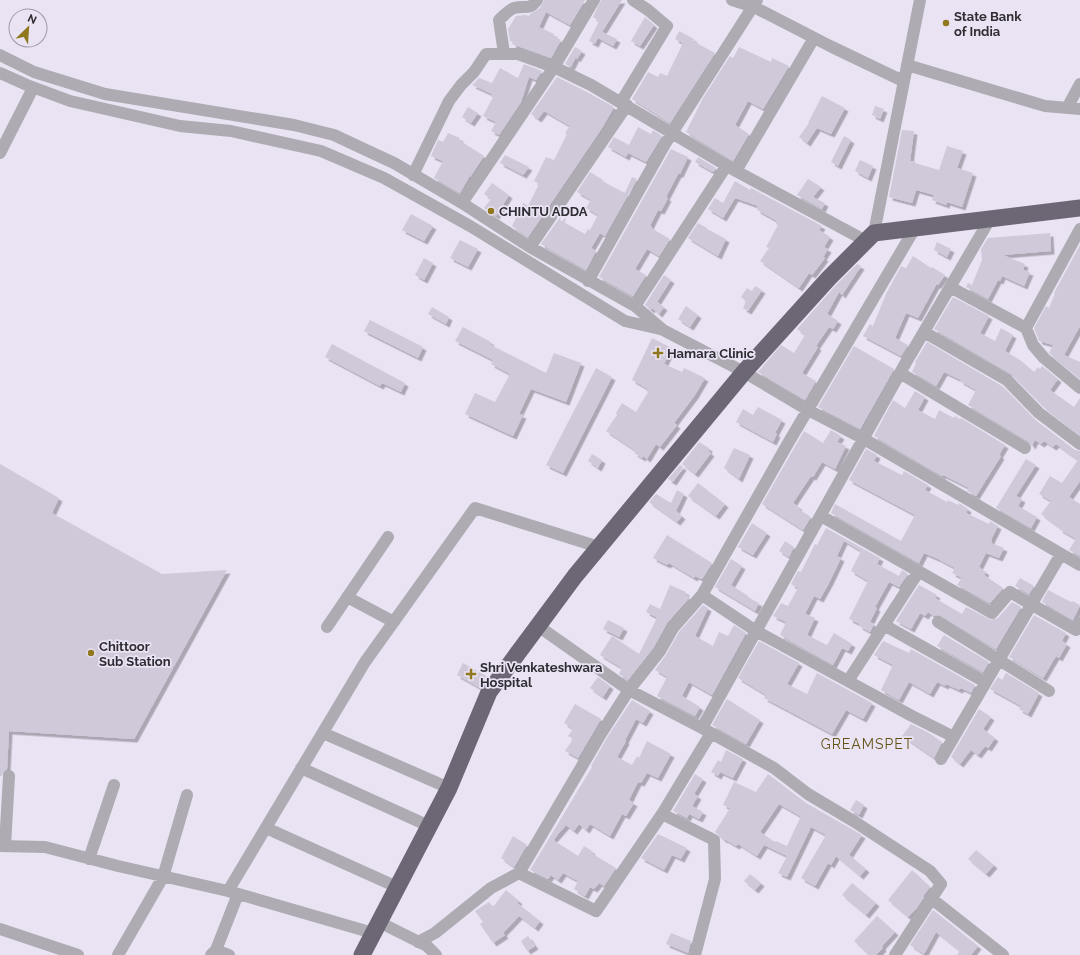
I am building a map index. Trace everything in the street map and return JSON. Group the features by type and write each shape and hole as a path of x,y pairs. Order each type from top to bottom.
{"highway":[{"path":"362,955 449,788 489,692 575,576 744,372 829,278 870,237 915,228 1080,208"}],"street":[{"path":"504,54 499,20 513,8 528,8 533,6 537,0"},
{"path":"462,203 554,68 594,0"},
{"path":"530,247 624,103 667,26 633,0"},
{"path":"732,0 756,4 814,38 903,81"},
{"path":"413,175 450,101 461,85 474,72 486,54 518,54 591,85 624,103 732,168 870,237 920,0"},
{"path":"588,281 672,133 756,4"},
{"path":"635,306 732,168 814,38"},
{"path":"0,55 34,72 105,94 294,124 334,135 394,163 462,203 530,247 588,281 635,306 663,330 744,372 808,410 864,439 1080,565"},
{"path":"907,64 1045,106 1080,109"},
{"path":"0,73 33,88 70,101 180,126 231,131 321,151 384,178 470,226 624,321 663,330"},
{"path":"1067,108 1080,84"},
{"path":"0,153 33,88"},
{"path":"205,128 206,110"},
{"path":"321,151 327,134"},
{"path":"420,198 427,183"},
{"path":"519,873 596,911 662,814 756,631 900,374 990,219"},
{"path":"418,942 435,934 491,888 519,873 602,732 629,690 660,651 673,628 702,595 915,228"},
{"path":"1026,328 1080,229"},
{"path":"950,287 1026,328 1033,345 1044,358 1080,388"},
{"path":"924,332 1007,380 1039,413 1080,444"},
{"path":"900,374 1025,448"},
{"path":"229,955 214,953 233,893 266,828 365,662 475,508 599,547"},
{"path":"821,516 992,613 1010,592 1076,630 1080,623"},
{"path":"327,627 388,537"},
{"path":"941,759 985,682 1062,554"},
{"path":"848,681 919,571"},
{"path":"702,595 756,631 912,716 954,737"},
{"path":"347,597 394,622"},
{"path":"938,622 1049,691"},
{"path":"884,625 985,682"},
{"path":"538,626 629,690 706,730 774,768 808,794 930,871 941,884 895,955"},
{"path":"323,733 449,788"},
{"path":"302,768 429,826"},
{"path":"9,776 3,846 45,847 376,928 427,946 436,955"},
{"path":"89,858 114,785"},
{"path":"118,955 163,876 187,795"},
{"path":"662,814 714,840 715,879 695,955"},
{"path":"266,828 397,887"},
{"path":"932,899 1002,955"},
{"path":"0,929 78,955"}],"building":[{"path":"544,0 585,0 570,25 546,12 539,27 554,34 553,36 561,40 551,58 512,44 513,42 510,41 508,29 516,16 529,16 540,8"},
{"path":"601,0 622,0 602,32 617,39 613,46 598,38 595,44 589,41 599,21 593,17"},
{"path":"645,17 654,25 640,46 631,41"},
{"path":"679,31 694,39 693,41 715,53 670,123 632,99 648,72 658,77 660,73 667,76 683,43 675,39"},
{"path":"575,47 582,51 577,59 576,57 571,67 565,64"},
{"path":"739,47 771,62 772,58 789,66 763,109 748,101 735,125 749,134 733,161 686,132 703,98 730,56 733,58"},
{"path":"524,64 542,71 536,80 529,77 521,102 499,135 491,131 496,122 483,116 493,97 491,97 492,94 472,85 479,78 492,83 500,68 518,78"},
{"path":"557,77 614,107 602,128 528,237 512,226 523,203 528,206 539,184 534,181 546,157 554,160 567,134 565,133 570,126 544,111 538,119 531,114"},
{"path":"822,96 845,108 831,134 817,128 807,143 799,137 809,123"},
{"path":"875,106 884,109 880,119 872,115"},
{"path":"468,107 478,113 471,123 462,117"},
{"path":"638,127 651,134 653,130 662,136 646,162 628,153 626,157 608,147 614,137 629,145"},
{"path":"902,130 914,131 910,161 915,161 915,163 939,170 947,146 963,151 957,168 973,173 962,207 947,202 946,205 932,200 934,195 916,190 912,203 889,197"},
{"path":"448,133 460,138 459,140 484,156 460,193 434,178 443,161 431,156 438,140 443,142"},
{"path":"844,136 851,140 838,166 831,162"},
{"path":"671,149 688,157 666,197 668,198 661,211 658,210 650,226 670,239 659,256 647,249 635,269 646,275 633,296 599,277"},
{"path":"505,155 529,167 523,175 500,163"},
{"path":"698,157 716,168 713,172 695,162"},
{"path":"860,160 873,166 868,178 855,171"},
{"path":"590,172 603,180 602,181 625,193 632,177 637,179 605,236 600,233 591,248 596,251 586,270 541,244 563,213 560,220 585,234 588,229 590,230 598,215 586,208 591,200 577,192"},
{"path":"808,179 821,187 813,197 825,203 822,209 797,195"},
{"path":"735,181 822,226 819,230 830,237 824,247 828,249 823,257 825,258 812,275 809,273 799,288 760,261 769,248 766,247 778,225 776,224 777,221 757,210 758,206 735,198 723,218 708,209 715,198 723,203"},
{"path":"492,183 509,195 496,216 484,208 491,199 484,194"},
{"path":"411,214 433,226 424,241 402,230"},
{"path":"698,223 726,239 718,256 688,238"},
{"path":"1050,233 1051,251 1003,255 1025,264 1023,270 1030,272 1024,286 1002,276 1000,281 998,280 988,299 966,287 968,283 972,285 982,260 981,249 988,238"},
{"path":"460,240 478,249 468,267 450,258"},
{"path":"937,242 951,249 947,257 934,250"},
{"path":"1080,245 1080,326 1064,355 1080,362 1080,378 1049,353 1053,345 1039,341 1034,328 1046,306 1049,308 1054,293"},
{"path":"913,256 945,275 938,285 936,285 918,318 906,313 895,338 908,345 901,356 863,336 870,324 873,326 886,294 901,266 906,268"},
{"path":"424,258 433,263 424,280 415,275"},
{"path":"857,264 861,266 842,295 839,292 827,314 838,321 833,329 829,327 816,346 818,347 802,373 816,381 805,400 758,372 781,345 794,353 805,335 797,329"},
{"path":"664,275 671,280 657,302 664,307 659,314 652,308 651,310 645,305"},
{"path":"755,286 762,290 748,311 743,308 746,301 741,297 747,288 752,291"},
{"path":"953,297 989,316 980,333 995,341 1001,328 1013,335 1005,351 1020,360 1034,372 1038,367 1040,369 1042,366 1058,379 1050,390 1074,407 1080,398 1080,435 1044,407 1011,374 934,329"},
{"path":"686,306 698,315 690,327 678,319"},
{"path":"432,307 449,317 446,324 428,314"},
{"path":"370,320 423,347 418,358 364,331"},
{"path":"463,327 491,342 489,344 546,373 554,353 581,363 566,402 531,389 519,414 523,415 513,436 465,414 475,393 495,402 510,374 491,364 493,360 455,341"},
{"path":"652,338 672,348 664,364 682,372 684,368 705,378 695,395 674,423 677,425 660,447 656,444 647,459 634,453 636,451 606,431 617,415 616,413 622,403 636,412 648,392 646,391 648,389 632,380"},
{"path":"927,342 1002,386 1034,419 1075,450 1080,451 1080,481 1069,497 1080,504 1080,556 1069,550 1076,539 1059,529 1060,528 1041,514 1051,501 1039,494 1050,476 1062,483 1078,460 1056,444 1053,447 1044,441 1041,444 1035,440 1032,446 1029,442 968,405 976,390 960,381 961,380 944,372 936,386 912,372 916,363 915,362"},
{"path":"332,344 405,383 401,392 382,383 380,386 325,357"},
{"path":"854,346 894,369 860,429 818,407"},
{"path":"596,368 612,377 563,473 546,465"},
{"path":"915,391 925,397 918,410 935,419 939,410 954,418 955,416 960,419 961,418 1005,445 999,455 1001,456 976,496 967,491 969,488 943,475 942,476 874,436 893,400 905,408"},
{"path":"758,407 782,420 775,433 777,434 773,442 736,422 743,409 753,415"},
{"path":"831,430 841,436 837,442 846,446 835,469 822,462 813,477 811,476 793,503 799,507 798,509 811,517 803,530 762,504 804,431 823,443"},
{"path":"699,442 709,448 708,451 711,453 695,474 682,464"},
{"path":"734,448 750,455 739,479 724,468"},
{"path":"866,449 877,455 874,461 902,475 904,471 928,485 925,490 947,502 948,500 958,505 959,503 968,509 966,513 989,524 990,521 998,526 991,543 1004,548 999,558 986,553 979,567 986,572 984,575 1003,588 990,603 957,585 962,578 952,573 955,568 924,553 919,563 831,513 835,504 901,541 915,515 849,480"},
{"path":"592,454 602,460 598,468 588,461"},
{"path":"1026,459 1036,465 1016,496 1022,499 1018,506 1037,517 1031,528 996,508"},
{"name":"Chittoor Sub Station","path":"0,464 59,498 52,513 162,574 227,570 134,739 9,731 7,769 3,772 2,776 0,776"},
{"path":"680,465 683,467 673,482 668,479"},
{"path":"698,483 725,504 716,516 688,496"},
{"path":"677,490 684,494 676,511 682,516 677,522 649,502 656,494 671,503"},
{"path":"752,523 767,533 753,555 738,547"},
{"path":"826,528 880,558 877,564 899,576 902,570 908,574 899,587 889,582 875,607 877,608 870,622 874,624 870,632 859,626 860,624 849,619 868,581 851,571 861,551 844,541 837,556 841,558 829,583 820,599 814,596 805,614 815,618 807,635 827,645 834,633 852,644 848,651 842,648 833,665 780,635 786,622 773,616 781,603 788,606 798,588 791,584 798,571 801,572 815,544 817,545"},
{"path":"667,535 712,563 702,579 695,576 694,578 669,563 667,565 653,558"},
{"path":"785,541 794,547 789,557 779,551"},
{"path":"731,559 742,566 731,585 748,596 747,597 759,603 755,611 715,587"},
{"path":"1020,578 1034,586 1029,594 1015,586"},
{"path":"670,585 686,592 685,595 690,597 667,623 654,647 628,680 619,674 622,668 600,655 612,636 639,654 656,620 656,617 646,612 650,604 660,609"},
{"path":"919,585 937,595 935,598 962,614 966,607 991,620 998,618 1012,602 1021,607 996,649 939,615 934,616 928,612 925,616 920,613 911,629 896,621"},
{"path":"1048,590 1080,605 1073,620 1042,602"},
{"path":"703,605 708,608 695,636 713,646 719,632 728,636 734,625 746,633 712,695 689,682 682,696 700,707 695,716 657,696 667,677 655,670 666,655 679,632"},
{"path":"1034,615 1066,633 1062,641 1067,644 1059,658 1056,656 1043,678 1009,657"},
{"path":"608,620 624,628 619,637 603,629"},
{"path":"944,635 989,662 983,672 937,646"},
{"path":"759,641 799,663 787,684 807,694 817,673 872,703 863,719 846,710 832,734 764,698 766,695 738,678"},
{"path":"883,641 909,653 911,649 975,685 971,693 961,688 959,690 937,682 930,694 909,682 899,700 881,690 893,665 874,655"},
{"path":"463,663 488,677 480,688 457,675"},
{"path":"1006,673 1039,693 1028,714 1019,709 1021,706 990,689 998,677 1002,680"},
{"path":"598,677 610,686 603,697 590,688"},
{"path":"727,699 760,720 746,744 712,725"},
{"path":"632,700 650,711 643,723 636,719 617,757 632,765 637,756 639,758 647,741 671,754 658,778 647,773 641,783 638,782 629,800 634,803 626,816 622,814 610,836 590,824 586,830 579,824 574,831 566,825 553,840 578,856 584,846 592,851 591,853 616,868 604,886 599,883 594,889 590,887 585,896 574,889 578,881 563,873 558,880 551,875 548,879 530,870 592,767 591,766 608,736"},
{"path":"575,704 601,719 578,758 565,751 573,739 568,736 573,729 564,723"},
{"path":"979,709 991,717 983,729 995,738 988,748 985,746 978,755 971,750 960,764 951,757"},
{"path":"911,724 929,733 942,742 934,758 902,736"},
{"path":"726,750 743,759 733,778 720,772 718,776 711,772 718,760 721,762"},
{"path":"695,774 703,779 694,794 698,796 692,806 703,812 699,819 689,814 687,818 673,811"},
{"path":"768,774 806,803 862,835 849,855 866,869 860,876 836,856 831,865 828,863 815,886 801,878 826,835 811,827 787,877 778,873 787,856 764,845 757,856 738,844 736,846 724,840 715,832 730,808 723,805 734,782 756,792","holes":["779,804 800,816 787,846 776,841 775,842 760,832"]},
{"path":"856,800 864,805 859,815 850,810"},
{"path":"658,834 687,848 681,859 672,855 664,870 641,858"},
{"path":"513,836 527,845 514,867 501,858"},
{"path":"976,850 994,865 986,874 968,859"},
{"path":"912,870 930,887 916,909 908,917 888,900"},
{"path":"750,874 761,883 755,890 744,881"},
{"path":"852,883 876,903 866,915 842,895"},
{"path":"506,890 519,901 517,903 540,921 535,928 519,916 503,933 505,935 493,943 480,924 483,922 475,911 489,902 493,907"},
{"path":"933,910 978,946 971,955 957,955 960,951 936,932 924,954 910,945"},
{"path":"877,916 895,932 876,955 869,955 854,941"},
{"path":"671,933 691,941 688,953 666,944"},
{"path":"528,936 535,946 527,951 521,941"}],"place":[{"name":"State Bank of India","path":"946,23"},
{"name":"CHINTU ADDA","path":"491,211"},
{"name":"Hamara Clinic","path":"658,353"},
{"name":"Chittoor Sub Station","path":"91,653"},
{"name":"Shri Venkateshwara Hospital","path":"471,674"}],"district":[{"name":"GREAMSPET","path":"867,744"}]}
